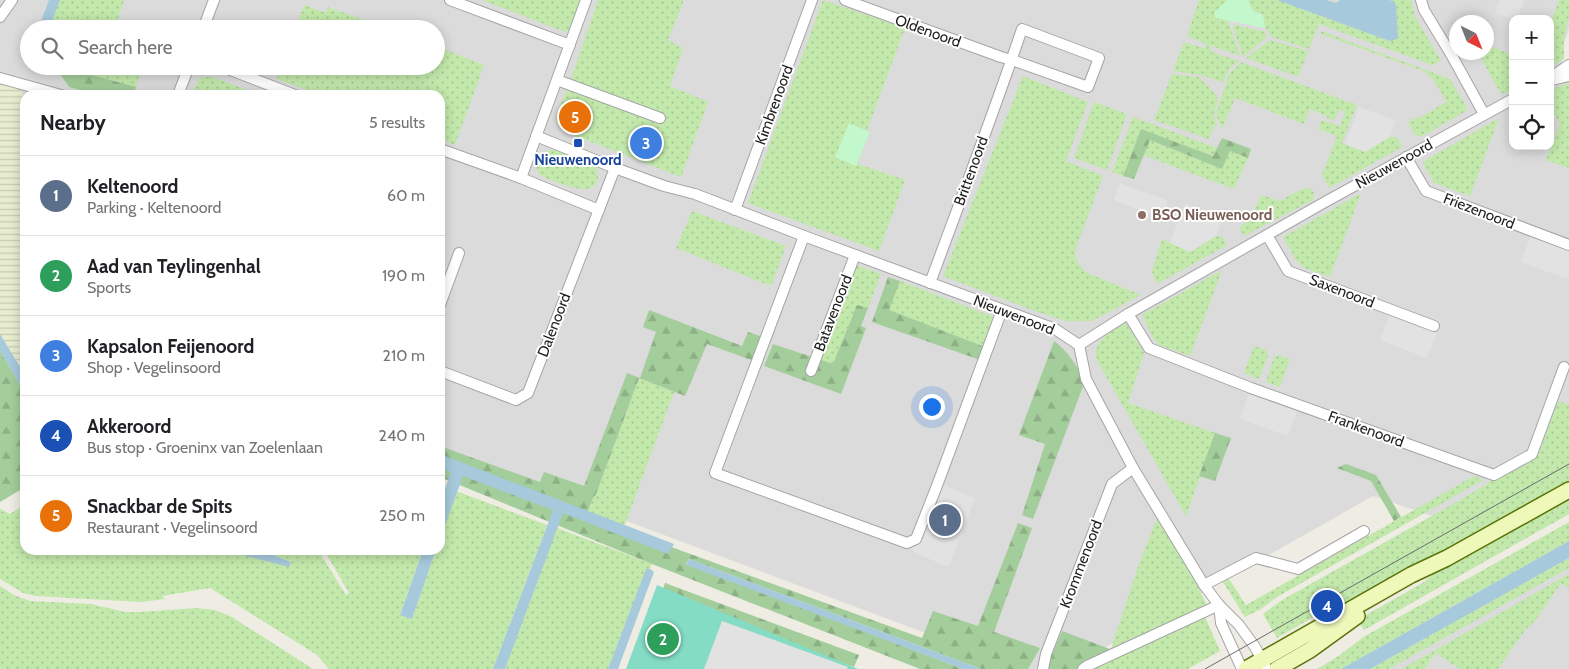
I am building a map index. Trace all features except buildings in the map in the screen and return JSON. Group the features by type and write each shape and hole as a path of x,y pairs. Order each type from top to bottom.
{"main road":[{"path":"1246,669 1264,665 1411,576 1569,490"},
{"path":"1277,669 1310,650 1354,618 1416,583 1447,558"}],"street":[{"path":"0,17 12,0"},
{"path":"206,20 214,0"},
{"path":"450,0 570,45"},
{"path":"521,178 586,0"},
{"name":"Kimbrenoord","path":"735,210 812,0"},
{"name":"Oldenoord","path":"845,0 1001,57 1088,87 1099,58 1022,29 1012,60"},
{"path":"1421,0 1424,10 1484,114"},
{"name":"Brittenoord","path":"930,283 1012,60"},
{"path":"1554,76 1569,65"},
{"path":"180,90 186,75"},
{"path":"243,75 282,90"},
{"path":"1554,78 1569,76"},
{"path":"0,78 43,90"},
{"path":"557,80 660,118"},
{"name":"Nieuwenoord","path":"536,136 615,168 664,186 695,194 1055,330 1079,345 1128,314 1509,101"},
{"path":"445,151 521,178 599,210"},
{"name":"Friezenoord","path":"1406,157 1426,190 1569,245"},
{"name":"Dalenoord","path":"445,373 516,400 528,393 615,168"},
{"name":"Saxenoord","path":"1268,235 1288,271 1434,326"},
{"path":"804,236 714,473 907,543 916,539 1002,310"},
{"path":"445,291 459,253"},
{"name":"Batavenoord","path":"811,371 855,255"},
{"name":"Frankenoord","path":"1128,314 1149,348 1252,388 1494,475 1532,454 1564,367"},
{"path":"1079,345 1086,379 1133,468 1204,585 1219,606 1239,625 1264,665"},
{"name":"Krommenoord","path":"1043,669 1046,654 1112,484 1133,468"},
{"path":"1204,585 1256,558 1298,569 1364,531"},
{"path":"1083,669 1219,606"},
{"path":"1219,606 1221,623 1242,669"}],"shaded area":[{"path":"0,0 1569,0 1569,29 1559,56 1569,77 1569,422 1545,479 1468,528 1373,496 1067,669 1021,669 445,453 445,90 20,90 20,125 0,116"},
{"path":"1500,0 1524,0 1518,15 1509,15 1509,18 1495,13"},
{"path":"1359,107 1396,120 1390,137 1365,152 1345,144"},
{"path":"1120,183 1168,201 1162,219 1114,200"},
{"path":"1185,204 1222,219 1216,236 1190,252 1170,243"},
{"path":"1534,226 1569,239 1569,273 1567,279 1521,262"},
{"path":"1393,304 1441,322 1427,358 1380,340"},
{"path":"1251,388 1299,405 1288,436 1240,419"},
{"path":"938,483 975,498 949,567 915,553 907,543 916,539"},
{"path":"1569,554 1569,669 1372,669"},
{"path":"722,621 848,667 847,669 704,669"}],"green space":[{"path":"60,0 124,0 118,20 52,20"},
{"path":"482,0 582,0 571,29 565,32"},
{"path":"598,0 684,0 668,40 683,48 670,86 708,102 681,177 563,131 557,123 557,112 568,88"},
{"path":"823,0 905,28 855,163 905,180 879,251 748,203"},
{"path":"1199,0 1227,0 1215,13 1217,18 1228,21 1240,56 1209,45 1212,52 1239,61 1230,68 1223,82 1200,75 1173,71 1184,42 1207,49 1204,43 1187,36"},
{"path":"1227,0 1248,0 1253,11 1263,15 1265,28 1216,18 1214,13"},
{"path":"1248,0 1277,0 1387,40 1398,38 1396,5 1394,1 1388,0 1411,0 1415,16 1441,61 1432,65 1319,24 1309,49 1272,37 1265,28 1262,14 1253,11"},
{"path":"1559,0 1569,0 1569,16 1564,40 1564,59 1554,65 1554,15"},
{"path":"304,5 326,13 328,7 363,20 298,20"},
{"path":"1235,25 1263,31 1266,38 1243,57 1233,27"},
{"path":"1321,31 1450,79 1466,106 1466,111 1421,137 1415,135 1408,123 1412,118 1416,119 1447,102 1432,78 1423,71 1321,34"},
{"path":"1270,40 1308,51 1298,77 1246,58"},
{"path":"1494,48 1509,53 1509,91 1504,94 1499,91 1482,60 1494,60"},
{"path":"445,50 484,65 455,145 445,141 445,90 307,90 277,79 278,75 445,75"},
{"path":"1241,62 1357,105 1342,143 1365,152 1390,137 1395,137 1402,147 1329,188 1322,175 1337,136 1318,129 1322,120 1340,126 1345,112 1339,110 1334,120 1310,109 1304,124 1235,98 1222,129 1216,114 1229,74"},
{"path":"1172,74 1199,77 1217,96 1218,100 1214,115 1217,125 1214,126 1209,139 1154,120"},
{"path":"61,75 92,75 136,87 135,90 80,90 69,87"},
{"path":"92,75 140,75 136,87"},
{"path":"1023,76 1088,102 1066,161 1103,176 1075,254 1077,261 1085,272 1141,295 1092,321 1066,321 943,276"},
{"path":"200,77 213,77 246,90 194,90"},
{"path":"1569,83 1569,168 1546,160 1550,150 1554,150 1554,139 1560,124 1554,113 1554,89"},
{"path":"0,85 19,87 21,90 20,367 0,334"},
{"path":"1094,102 1127,114 1107,170 1074,158"},
{"path":"1133,117 1217,148 1213,156 1141,129 1123,176 1112,172"},
{"path":"1499,118 1470,196 1434,183 1423,163 1424,161"},
{"path":"849,123 870,132 856,166 835,157"},
{"path":"1141,129 1213,156 1222,138 1251,149 1248,158 1230,151 1222,169 1150,140 1134,179 1123,176"},
{"path":"1150,140 1222,169 1230,151 1248,158 1234,189 1143,155"},
{"path":"554,150 596,166 598,178 595,185 581,189 563,185 540,176 536,163 546,151"},
{"path":"1305,188 1311,189 1314,193 1313,200 1244,236 1239,228 1250,217 1261,195 1281,201"},
{"path":"1361,193 1330,277 1304,268 1296,260 1283,237"},
{"path":"692,211 786,246 771,286 676,248"},
{"path":"1216,236 1223,237 1227,245 1157,284 1152,271 1162,239 1190,252"},
{"path":"848,262 881,274 868,308 857,305 833,364 812,357"},
{"path":"1222,270 1190,356 1159,345 1153,338 1142,315"},
{"path":"888,277 900,281 889,310 985,347 980,360 872,322"},
{"path":"900,281 994,317 985,347 888,310"},
{"path":"857,305 868,308 861,326 866,328 841,394 764,366 773,344 833,364"},
{"path":"649,310 742,346 748,332 763,337 754,361 707,344 685,396 639,378 586,516 922,638 933,611 978,626 1018,523 1032,528 994,632 1040,648 1028,669 981,669 689,559 686,564 963,669 920,669 652,564 445,479 445,448 540,482 544,472 584,486 627,373 640,378 656,332 643,327"},
{"path":"1126,323 1144,353 1128,403 1215,433 1186,516 1097,358 1097,349 1102,339 1111,331"},
{"path":"1054,341 1068,354 1085,381 1033,519 1022,515 1045,444 1019,435"},
{"path":"1254,346 1266,350 1268,356 1259,379 1244,373"},
{"path":"0,351 20,385 20,490 0,502"},
{"path":"1279,355 1290,359 1280,387 1266,382 1274,357"},
{"path":"639,378 674,392 623,530 586,516"},
{"path":"1558,401 1569,405 1569,481 1335,614 1331,607 1277,638 1263,614 1282,600 1462,499 1490,482 1489,478 1499,479 1538,456"},
{"path":"1215,433 1231,438 1215,481 1199,476"},
{"path":"1346,464 1376,475 1401,517 1394,521 1371,481 1337,468"},
{"path":"1474,476 1483,480 1245,617 1221,579 1227,576 1246,605"},
{"path":"456,491 547,525 493,669 329,669 317,655 210,588 162,596 165,599 141,602 36,596 23,593 0,579 0,509 10,514 20,507 20,555 242,555 291,562 273,555 321,555 346,595 349,593 327,555 421,555 400,614 412,619 434,555 445,555 445,524"},
{"path":"1569,496 1569,514 1364,630 1357,620 1421,584 1441,568"},
{"path":"1158,515 1207,605 1111,649 1138,567"},
{"path":"1569,522 1569,541 1341,669 1317,669 1365,636"},
{"path":"557,528 652,564 650,569 646,570 608,669 505,669"},
{"path":"1569,558 1569,568 1389,669 1370,669"},
{"path":"1569,574 1569,588 1561,583 1498,669 1460,669 1435,653 1425,669 1402,669"},
{"path":"665,583 859,655 854,667 661,596"},
{"path":"657,585 858,669 626,669"},
{"path":"0,586 14,595 30,601 91,604 125,612 196,608 215,610 232,617 313,669 0,669"},
{"path":"1205,617 1220,651 1188,669 1091,669"},
{"path":"1062,631 1110,649 1087,660 1077,669 1046,669"}],"water":[{"path":"49,0 60,0 52,20 41,20"},
{"path":"1277,0 1326,0 1336,3 1340,0 1394,1 1396,5 1398,38 1392,41 1387,40"},
{"path":"0,334 20,367 20,385 0,351"},
{"path":"445,456 674,544 668,554 563,513 505,669 493,669 553,510 463,476 445,525 445,489 451,472 445,470"},
{"path":"1569,541 1569,558 1370,669 1341,669"},
{"path":"242,555 273,555 291,562 289,567"},
{"path":"421,555 434,555 412,619 400,615"},
{"path":"689,559 981,669 963,669 686,565"},
{"path":"646,569 654,572 618,669 608,669"}],"tram line":[{"path":"1205,669 1569,464"}],"place":[{"name":"Snackbar de Spits","path":"575,117"},
{"name":"Nieuwenoord","path":"578,143"},
{"name":"Kapsalon Feijenoord","path":"646,143"},
{"name":"BSO Nieuwenoord","path":"1142,215"},
{"name":"Keltenoord","path":"945,520"},
{"name":"Akkeroord","path":"1327,606"},
{"name":"Aad van Teylingenhal","path":"663,639"}]}
